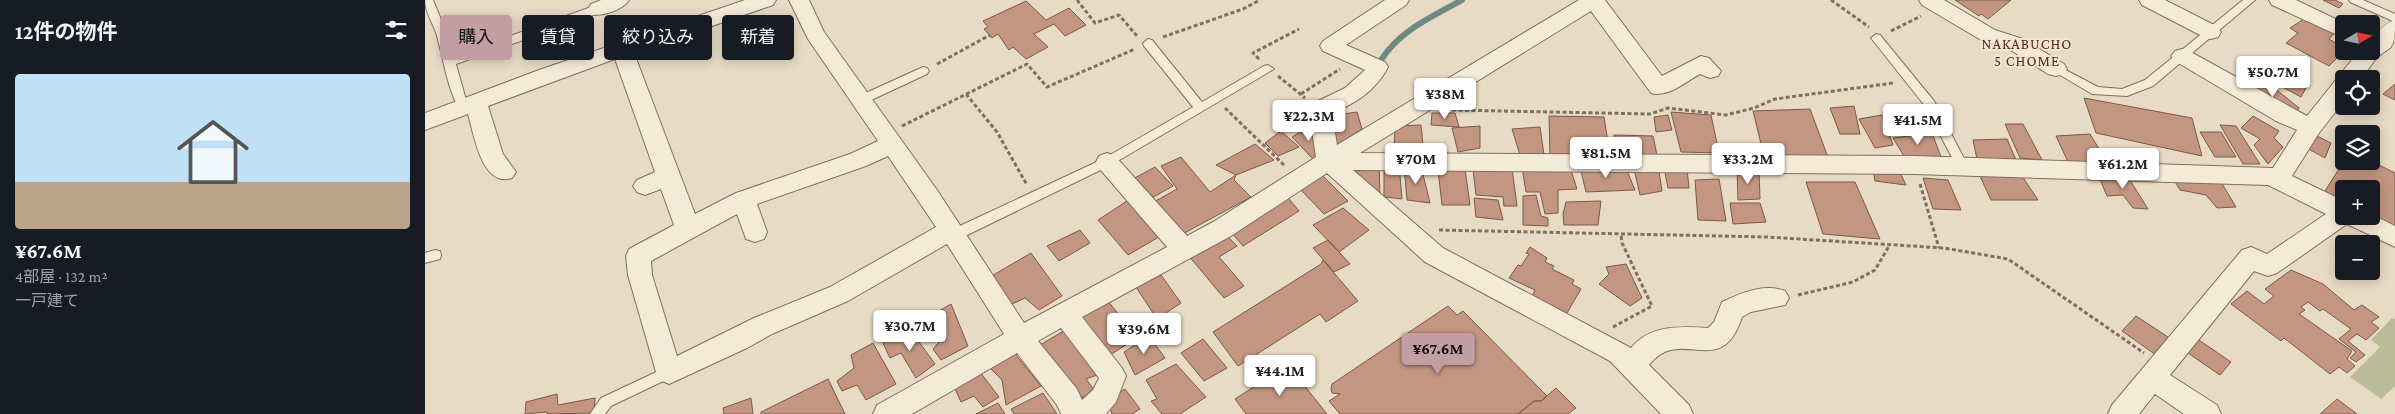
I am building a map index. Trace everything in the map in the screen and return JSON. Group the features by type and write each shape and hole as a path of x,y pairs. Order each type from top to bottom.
{"street":[{"path":"598,9 619,0"},
{"path":"712,19 766,0"},
{"path":"799,0 815,34 889,139 1020,338 1067,397 1089,412 1110,390 1113,376 1065,314"},
{"path":"1399,0 1330,46 1377,67 1374,75 1359,89 1321,110 1329,161 1434,255 1619,354 1679,414"},
{"path":"887,414 1020,338 1222,229 1329,161 1594,0 1659,88 1701,63 1711,71"},
{"path":"2149,0 2211,32"},
{"path":"2279,0 2335,27"},
{"path":"1934,3 1988,35 2016,44 2056,69"},
{"path":"2356,70 2370,52 2386,40"},
{"path":"425,122 547,75 604,56"},
{"path":"2182,56 2284,115 2311,127"},
{"path":"627,60 655,111 668,176 688,228"},
{"path":"2278,180 2311,127 2335,96"},
{"path":"470,105 492,157 504,172"},
{"path":"889,139 858,160 744,199 638,256 640,275 669,372 738,340 763,326 839,294 952,233"},
{"path":"1329,161 1914,165 2271,176 2335,208"},
{"path":"1107,162 1184,250"},
{"path":"645,186 668,176"},
{"path":"744,199 755,232"},
{"path":"2122,414 2251,257 2268,266 2335,219"},
{"path":"2371,225 2395,237"},
{"path":"1632,367 1649,345 1678,337 1714,339 1725,328 1731,310 1747,302 1776,298"},
{"path":"2157,371 2207,414"}],"lane":[{"path":"428,0 442,34 459,100 470,105"},
{"path":"2056,69 2096,91 2123,93 2149,83 2249,0"},
{"path":"2354,0 2395,18"},
{"path":"449,62 598,9"},
{"path":"1876,38 1930,104 1962,166"},
{"path":"1147,44 1200,108"},
{"path":"952,233 1034,198 1107,162 1268,69"},
{"path":"861,100 923,71"},
{"path":"597,414 605,402 669,372"}],"path":[{"path":"1077,0 1095,23 1119,15 1147,44"},
{"path":"889,139 966,94 1027,64 1047,87 1175,31 1243,8 1260,0"},
{"path":"1831,0 1869,26 1876,38 1905,25 1934,3"},
{"path":"923,71 990,35"},
{"path":"1301,94 1357,58"},
{"path":"966,94 997,132 1034,198"},
{"path":"1214,100 1240,120 1299,180"},
{"path":"1914,165 1939,248"},
{"path":"1408,232 1435,230 1621,236 1767,236 1939,248 2009,259 2082,312 2157,371"},
{"path":"1601,344 1611,329 1652,306 1622,242 1621,236"},
{"path":"1776,298 1817,292 1853,282 1875,270 1889,246"}],"green space":[{"path":"2392,318 2395,319 2395,386 2381,399 2350,377 2380,347 2371,340"}],"building":[{"path":"1955,0 2011,0 1988,19 1981,14 1979,16"},
{"path":"2323,0 2335,0 2343,4 2339,8"},
{"path":"1026,1 1046,20 1069,8 1086,25 1065,36 1054,24 1034,34 1048,47 1026,59 1013,47 1009,50 998,34 992,38 984,29 988,27 983,21"},
{"path":"2304,19 2334,33 2329,39 2335,43 2335,60 2329,66 2286,43 2298,33 2290,28"},
{"path":"2267,62 2308,84 2301,97 2262,76"},
{"path":"2267,82 2299,108 2293,117 2245,90 2253,83 2263,88"},
{"path":"2395,84 2395,100 2383,94"},
{"path":"2084,98 2192,118 2202,156 2096,133"},
{"path":"1854,106 1860,134 1840,134 1830,108"},
{"path":"1810,109 1829,160 1765,160 1753,111"},
{"path":"1357,112 1362,129 1337,145 1330,116"},
{"path":"1671,112 1711,115 1719,153 1681,152"},
{"path":"1432,113 1455,113 1459,127 1431,125"},
{"path":"1668,115 1672,130 1656,132 1654,117"},
{"path":"1882,115 1893,145 1875,148 1859,119"},
{"path":"1549,116 1604,117 1610,155 1550,155"},
{"path":"2253,116 2279,131 2274,138 2283,147 2268,164 2254,145 2260,139 2241,128"},
{"path":"2005,124 2023,124 2042,160 2020,158"},
{"path":"1421,125 1424,155 1394,153 1395,126"},
{"path":"2220,125 2236,126 2260,164 2243,164"},
{"path":"1480,126 1480,148 1458,152 1452,128"},
{"path":"1309,127 1319,139 1320,154 1313,159 1292,137"},
{"path":"1540,127 1544,155 1520,155 1512,129"},
{"path":"1281,131 1299,147 1278,156 1265,143"},
{"path":"2200,132 2221,132 2236,157 2215,157"},
{"path":"1932,133 1941,157 1904,156 1893,138"},
{"path":"2090,134 2110,167 2069,164 2056,136"},
{"path":"1614,135 1653,136 1657,155 1616,153"},
{"path":"2315,135 2331,143 2325,158 2305,147"},
{"path":"2007,139 2016,160 1977,159 1973,140"},
{"path":"1255,144 1274,160 1236,175 1216,165"},
{"path":"1181,157 1210,192 1236,175 1234,180 1251,197 1177,237 1152,203 1177,189 1161,166"},
{"path":"1379,163 1380,196 1357,180 1355,164"},
{"path":"1399,164 1402,199 1384,197 1384,166"},
{"path":"1404,166 1421,166 1430,203 1407,200"},
{"path":"1625,166 1635,190 1586,192 1580,167"},
{"path":"2380,166 2395,173 2395,231 2380,222 2380,180 2335,180 2335,199 2323,194 2338,170 2380,170"},
{"path":"1155,167 1173,186 1148,200 1131,180"},
{"path":"1522,167 1570,167 1577,189 1558,190 1558,213 1545,214 1540,192 1526,192"},
{"path":"1512,168 1517,206 1504,206 1503,197 1476,195 1473,169"},
{"path":"1664,168 1687,169 1689,188 1668,188"},
{"path":"1465,169 1470,205 1442,205 1438,170"},
{"path":"1634,169 1659,171 1662,191 1640,195"},
{"path":"1737,169 1759,172 1760,199 1738,200"},
{"path":"1873,170 1899,170 1906,185 1875,181"},
{"path":"1319,172 1348,201 1324,214 1297,186"},
{"path":"1979,174 2022,176 2038,200 1991,200"},
{"path":"2099,177 2128,177 2148,209 2133,208 2123,195 2107,196"},
{"path":"1923,178 1948,180 1961,210 1933,209"},
{"path":"1719,179 1726,221 1698,220 1695,180"},
{"path":"2174,180 2221,182 2236,207 2217,208 2206,195 2180,190"},
{"path":"1806,182 1855,182 1880,239 1823,234"},
{"path":"1285,194 1299,211 1243,246 1230,231"},
{"path":"1536,195 1541,216 1548,218 1548,226 1523,225 1523,196"},
{"path":"1474,198 1498,200 1503,220 1476,217"},
{"path":"1130,199 1164,234 1128,255 1098,220"},
{"path":"1601,201 1598,225 1564,225 1563,214 1566,202"},
{"path":"1730,203 1760,203 1766,222 1733,224"},
{"path":"1343,208 1369,230 1339,252 1313,225"},
{"path":"1080,230 1090,243 1059,261 1047,246"},
{"path":"1224,233 1237,246 1219,257 1244,286 1224,298 1188,255"},
{"path":"1328,240 1350,264 1334,272 1313,248"},
{"path":"1530,247 1547,258 1545,262 1554,266 1552,269 1574,280 1572,284 1581,289 1567,313 1532,296 1535,290 1509,278 1518,265 1521,266 1529,254 1526,253"},
{"path":"1031,253 1062,296 1039,310 1025,298 1008,306 983,281"},
{"path":"1323,260 1358,301 1326,322 1320,314 1238,366 1213,332 1321,264"},
{"path":"1626,264 1642,298 1630,306 1599,284 1609,274 1606,267"},
{"path":"2291,270 2323,284 2354,310 2362,305 2379,317 2371,322 2379,328 2366,340 2357,334 2348,341 2365,355 2356,362 2350,358 2356,352 2339,339 2351,329 2323,309 2320,311 2308,302 2301,307 2305,310 2299,314 2352,351 2347,359 2355,366 2347,373 2339,367 2330,374 2284,338 2281,341 2231,304 2247,291 2264,304 2274,296 2265,289"},
{"path":"1161,275 1181,303 1157,319 1136,287"},
{"path":"1108,301 1137,338 1102,360 1075,320"},
{"path":"951,304 968,346 941,360 933,349 939,342 934,332 923,338 918,323"},
{"path":"1448,306 1457,315 1463,311 1547,396 1541,401 1534,401 1518,414 1340,414 1329,401 1340,394 1332,393 1332,384"},
{"path":"2136,316 2171,339 2156,355 2122,331"},
{"path":"909,328 935,364 916,378 901,353 890,358 883,343"},
{"path":"1067,329 1100,374 1086,379 1095,391 1077,400 1040,345"},
{"path":"1149,336 1165,358 1135,375 1124,352"},
{"path":"2196,338 2231,362 2220,375 2185,351"},
{"path":"1203,339 1227,368 1204,381 1181,353"},
{"path":"873,343 896,384 866,400 857,385 842,391 837,381 854,368 851,355"},
{"path":"1015,354 1041,386 1006,405 1002,380 990,368"},
{"path":"1176,364 1206,397 1180,414 1162,414 1151,401 1157,399 1146,380"},
{"path":"1288,365 1327,414 1246,414 1235,399"},
{"path":"980,372 999,397 983,407 974,396 961,402 953,384"},
{"path":"828,379 845,414 761,414 761,412"},
{"path":"1556,388 1576,408 1568,414 1518,414 1534,401 1541,401"},
{"path":"1125,389 1140,409 1132,414 1112,414 1107,399"},
{"path":"1043,393 1057,414 1014,414 1011,409"},
{"path":"557,394 558,405 595,398 594,413 547,414 547,412 525,414 526,402"},
{"path":"751,398 753,414 724,414 723,408"},
{"path":"2337,399 2357,414 2320,414"},
{"path":"998,403 1005,414 976,414"}],"waterway":[{"path":"1381,60 1397,40 1407,32 1462,0"}],"district":[{"name":"NAKABUCHO 5 CHOME","path":"2027,52"}]}
